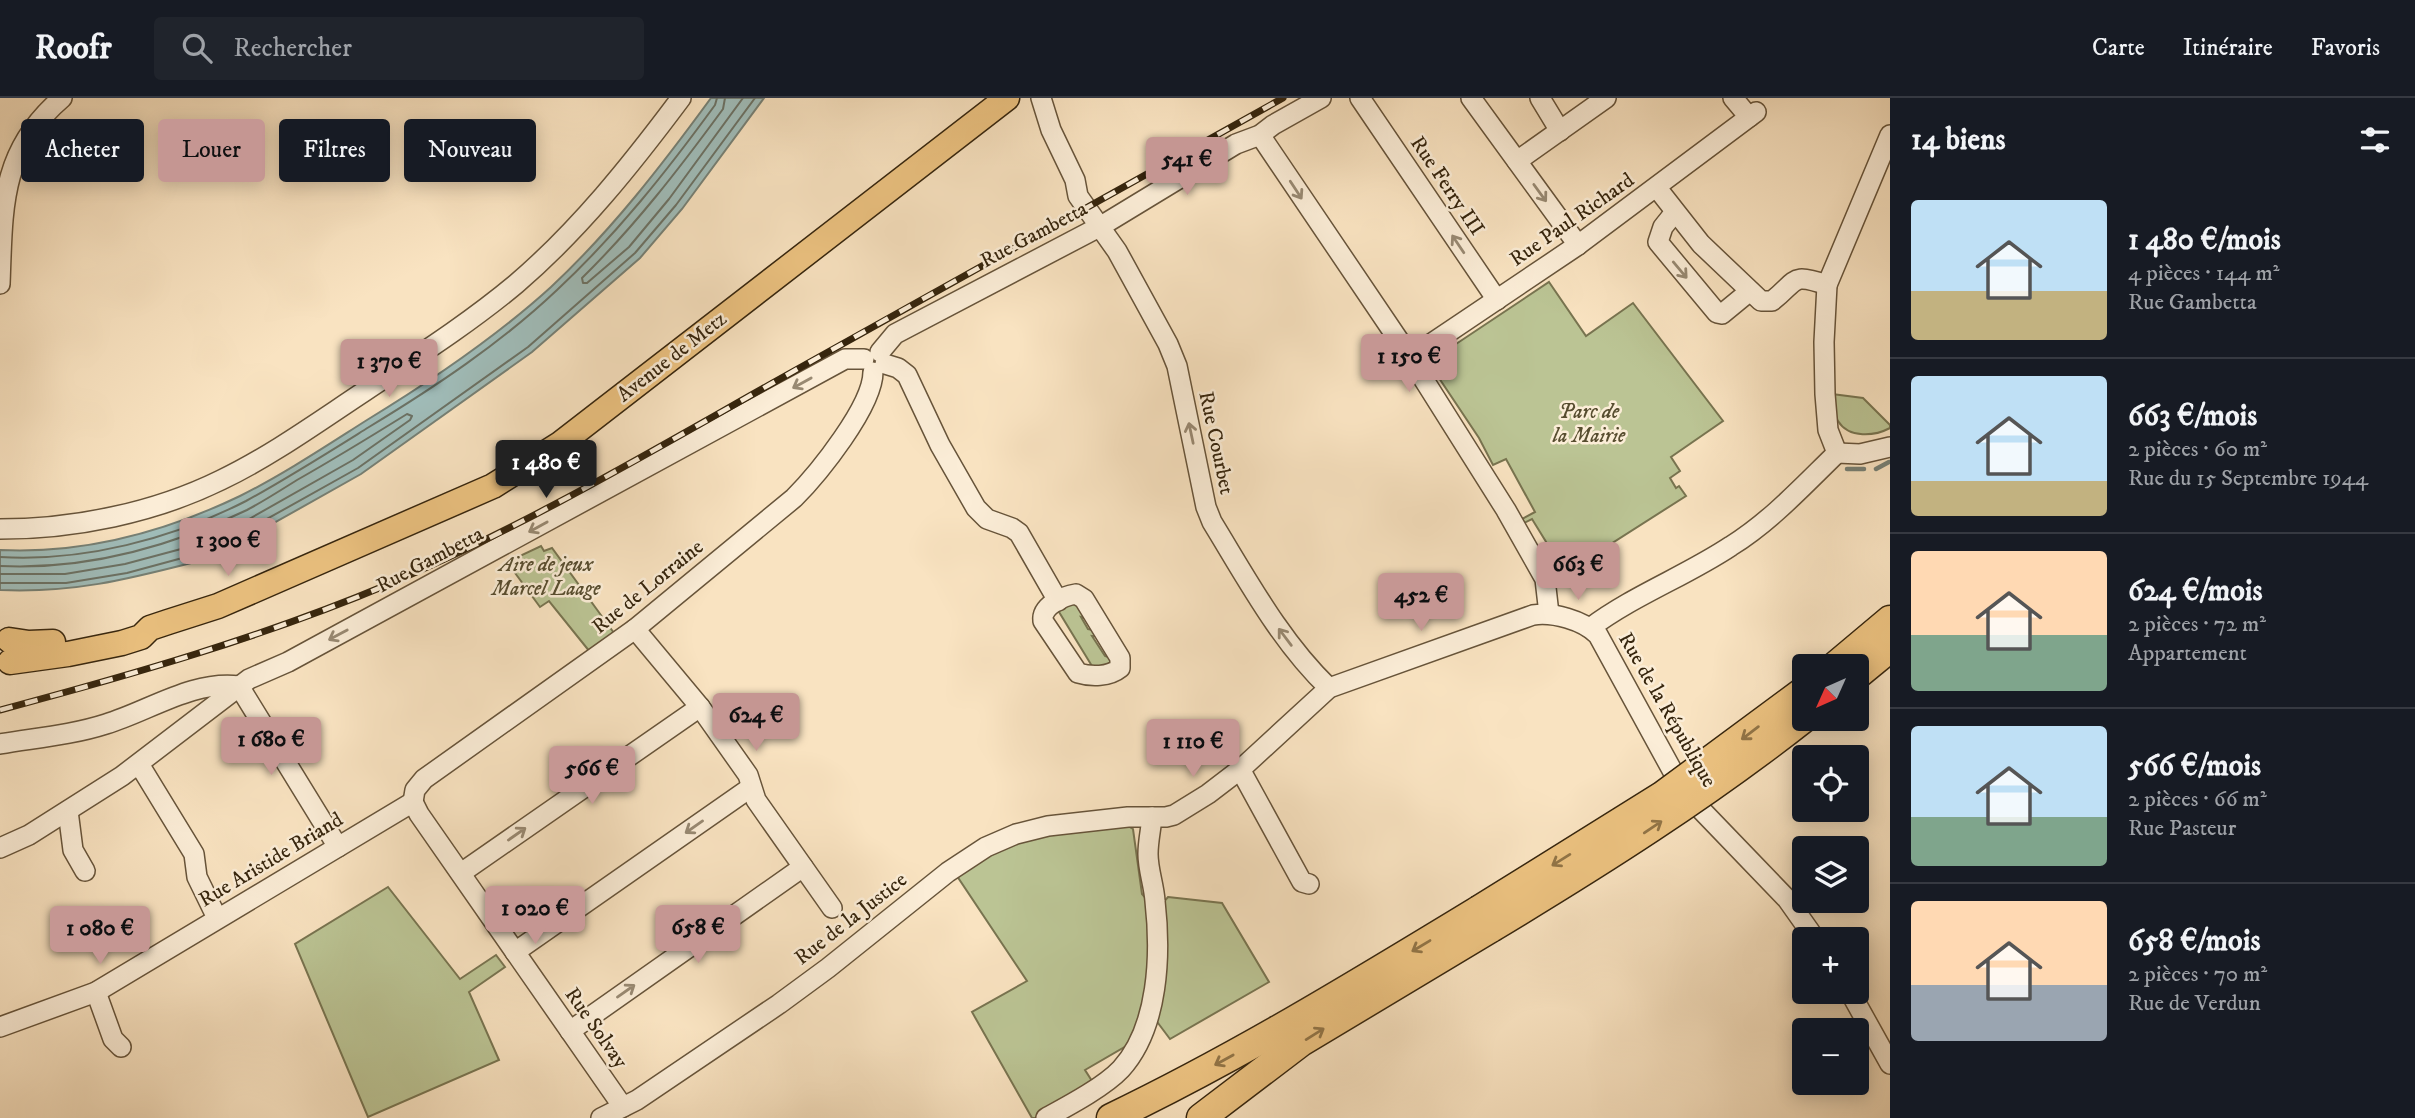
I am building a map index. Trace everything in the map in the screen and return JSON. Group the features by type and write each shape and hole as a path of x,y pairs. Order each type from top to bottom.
{"highway":[{"path":"1849,654 1890,620"},
{"path":"1869,665 1890,648"},
{"path":"1201,1118 1301,1042 1662,796 1792,700"},
{"path":"1111,1118 1179,1085 1337,996 1629,843 1792,727"}],"main road":[{"name":"Avenue de Metz","path":"5,651 68,654 141,637 150,628 218,606 493,486 560,444 1007,98"}],"street":[{"path":"0,284 7,177 29,131 62,98"},
{"path":"0,529 56,525 144,510 212,485 281,447 462,325 524,276 605,195 681,98"},
{"name":"Rue Courbet","path":"1041,98 1051,130 1075,180 1078,196 1089,214 1101,226 1168,344 1177,366 1206,507 1212,522 1285,637 1314,674 1329,688"},
{"name":"Rue Gambetta","path":"0,848 29,835 139,764 249,679 288,662 845,359 856,357 876,361 895,334 1101,226 1248,137 1260,135 1321,98"},
{"name":"Rue Ferry III","path":"1360,98 1497,300"},
{"path":"1471,98 1578,245"},
{"path":"1540,98 1560,131"},
{"path":"1517,161 1606,98"},
{"name":"Rue Paul Richard","path":"1410,358 1578,245 1753,115 1733,98"},
{"path":"1260,135 1410,358 1506,510 1545,579 1549,614"},
{"path":"1837,453 1828,430 1825,382 1827,285 1890,135"},
{"path":"1657,188 1701,244 1761,301 1772,301 1793,280 1799,278 1827,285"},
{"path":"1675,212 1663,227 1658,242 1717,313 1722,314 1750,291"},
{"path":"876,361 898,368 907,375 940,445 976,508 987,519 1019,533 1058,601"},
{"name":"Rue de Lorraine","path":"413,802 414,793 424,779 635,629 808,484 866,401 872,386 876,361"},
{"path":"1329,688 1527,617 1549,614 1590,628 1612,612 1714,557 1756,529 1837,453 1860,454 1890,447"},
{"path":"1076,594 1084,599 1120,658 1122,664 1116,672 1087,676 1074,670 1043,621 1045,609 1058,601 1076,594"},
{"name":"Rue de la République","path":"1590,628 1604,645 1684,792 1787,899 1807,927"},
{"path":"635,629 700,707 748,775 755,800 832,908"},
{"path":"0,744 103,725 163,701 209,688 239,687 338,847"},
{"name":"Rue de la Justice","path":"601,1118 681,1071 779,1004 948,872 986,847 1016,834 1048,826 1166,817 1174,814 1208,794 1240,769 1329,688"},
{"path":"461,873 700,707"},
{"path":"139,764 194,854 197,877 217,918"},
{"path":"1240,769 1302,882 1309,884"},
{"path":"515,952 750,788"},
{"name":"Rue Aristide Briand","path":"0,1027 96,992 413,802"},
{"name":"Rue Solvay","path":"413,802 623,1107"},
{"path":"68,811 73,850 86,871"},
{"path":"1046,1118 1120,1070 1148,1023 1156,968 1156,900 1148,856 1152,817"},
{"path":"570,1031 803,867"},
{"path":"96,992 113,1039 121,1047"},
{"path":"1857,1004 1890,1064"}],"green space":[{"name":"Parc de la Mairie","path":"1549,282 1586,336 1633,303 1723,421 1671,457 1680,471 1670,478 1676,488 1679,486 1686,496 1573,568 1569,561 1561,566 1532,519 1524,523 1522,519 1535,512 1506,459 1493,465 1479,438 1435,372 1438,356"},
{"path":"1832,394 1863,398 1890,428 1870,434 1849,431 1836,418"},
{"name":"Aire de jeux Marcel Laage","path":"541,546 544,551 552,548 614,633 590,652 549,601 540,607 507,562"},
{"path":"1072,597 1090,619 1081,617 1088,629 1098,631 1102,637 1092,636 1105,656 1116,660 1095,671 1056,607"},
{"path":"1126,825 1133,829 1142,894 1150,903 1150,981 1133,1042 1085,1070 1092,1081 1038,1118 1032,1118 972,1012 1027,981 955,873 1014,840"},
{"path":"388,887 460,979 496,955 505,967 469,992 499,1060 368,1117 295,944"},
{"path":"1168,897 1222,903 1269,982 1170,1039 1155,1019 1162,904"}],"water":[{"path":"711,98 764,98 682,209 640,258 532,352 361,474 217,555 194,558 195,562 99,584 0,590 0,550 93,544 153,530 212,509 289,469 439,374 508,324 551,287 595,243 636,196"}],"waterway":[{"path":"1876,469 1889,462"},
{"path":"1847,469 1864,469"}],"railway":[{"path":"0,710 147,669 245,638 389,584 487,539 629,464 1283,98"}]}
